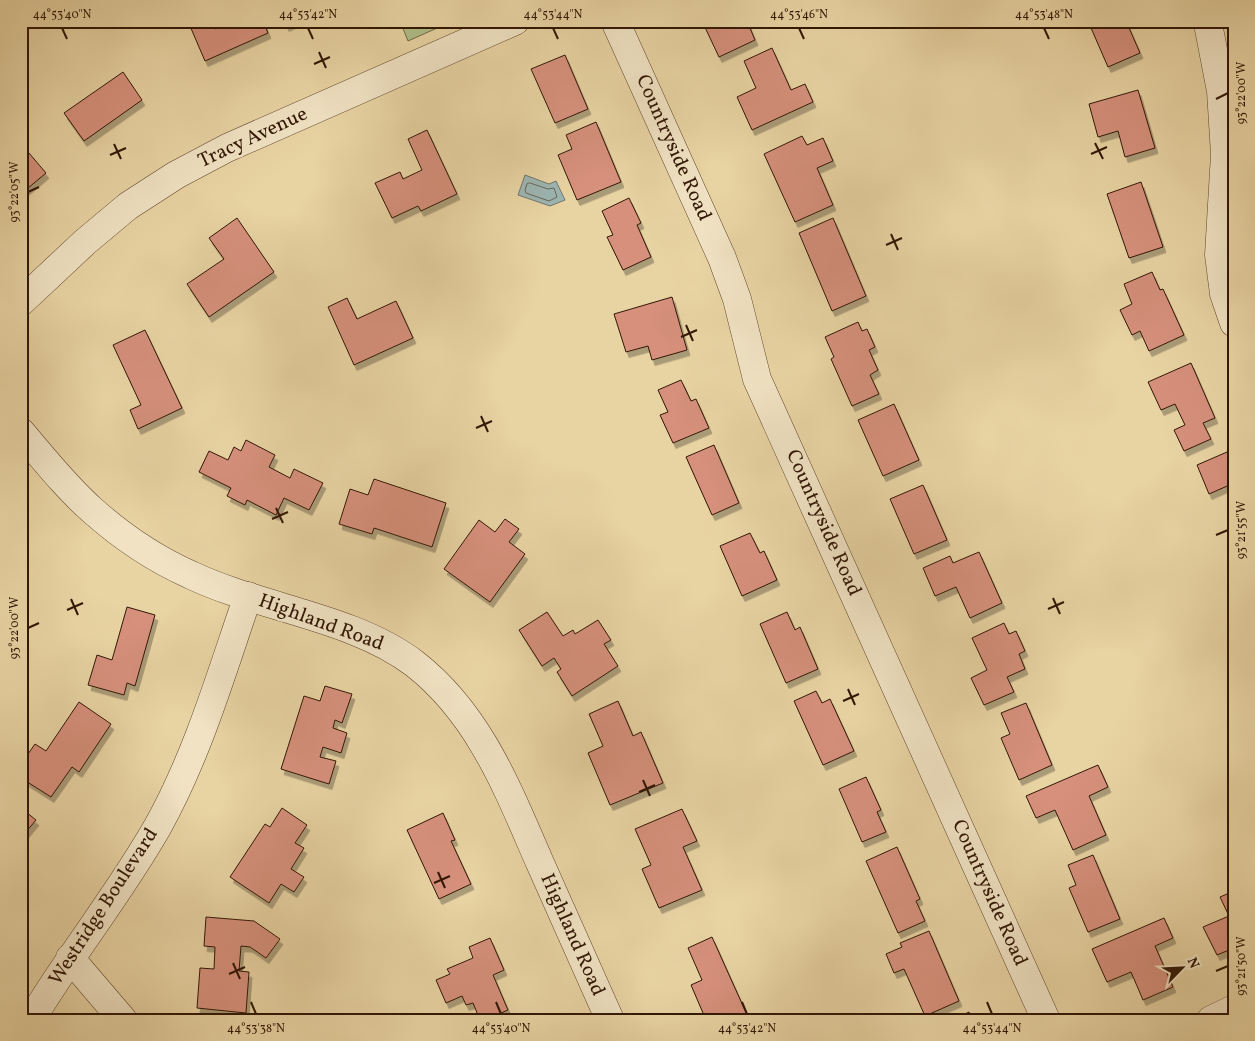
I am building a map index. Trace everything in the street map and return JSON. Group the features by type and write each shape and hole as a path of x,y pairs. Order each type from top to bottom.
{"street":[{"name":"Tracy Avenue","path":"21,302 85,242 128,206 176,175 235,144 515,21"},
{"name":"Countryside Road","path":"615,21 722,258 738,299 758,379 1046,1020"},
{"path":"1207,25 1234,64"},
{"path":"1207,25 1221,91 1226,154 1229,167 1218,255 1224,294 1234,323"},
{"name":"Highland Road","path":"21,432 91,510 138,547 191,576 332,623 375,640 414,663 448,694 476,730 499,770 610,1020"},
{"name":"Westridge Boulevard","path":"31,1020 70,958 125,881 158,826 187,769 248,596"},
{"path":"70,958 123,1020"},
{"path":"1210,1020 1234,1009"}],"green space":[{"path":"400,21 453,21 408,41"}],"water":[{"path":"525,175 549,184 556,181 565,200 550,206 518,195"}],"building":[{"path":"201,21 212,21 215,29 231,21 263,21 268,33 205,61 190,26"},
{"path":"284,21 297,21 286,26"},
{"path":"702,21 747,21 755,40 719,57"},
{"path":"1088,21 1126,21 1140,53 1108,67"},
{"path":"772,48 791,90 805,84 813,102 752,130 737,97 756,88 744,61"},
{"path":"565,55 588,109 555,123 531,69"},
{"path":"123,72 142,100 84,141 64,113"},
{"path":"1138,90 1155,148 1125,157 1118,131 1098,137 1089,104"},
{"path":"596,122 621,182 577,200 558,155 572,149 566,135"},
{"path":"427,130 457,194 421,211 418,206 392,218 375,183 400,172 403,179 422,170 408,139"},
{"path":"802,136 807,145 823,138 833,161 817,168 833,205 795,222 764,154"},
{"path":"23,146 46,173 21,194 21,147"},
{"path":"1141,182 1163,247 1129,258 1107,194"},
{"path":"629,198 641,223 637,225 651,257 623,270 607,237 613,235 602,211"},
{"path":"237,218 274,272 209,317 187,284 224,259 209,238"},
{"path":"833,218 866,296 832,311 799,233"},
{"path":"1152,272 1160,290 1163,289 1184,335 1149,351 1140,331 1132,335 1120,310 1132,304 1124,284"},
{"path":"672,297 687,350 652,360 648,346 626,352 614,314"},
{"path":"347,298 357,319 396,301 413,338 354,365 328,307"},
{"path":"858,322 862,331 867,329 875,347 869,350 878,370 870,375 879,394 852,406 831,359 834,357 825,337"},
{"path":"145,330 182,408 138,429 130,410 141,405 113,345"},
{"path":"1191,363 1215,418 1203,423 1211,439 1184,451 1174,430 1185,425 1175,404 1161,410 1148,382"},
{"path":"681,380 691,401 696,399 709,428 673,443 660,415 668,412 658,390"},
{"path":"894,404 919,460 883,476 858,420"},
{"path":"246,440 275,455 269,467 290,478 294,469 323,483 309,510 284,498 276,515 247,500 245,505 227,496 231,488 199,472 209,451 228,460 234,447 241,451"},
{"path":"714,445 739,503 712,515 686,457"},
{"path":"1234,449 1234,483 1209,494 1197,465"},
{"path":"374,479 446,503 432,547 374,528 372,534 339,524 350,489 368,495"},
{"path":"923,485 947,540 914,554 890,499"},
{"path":"505,519 519,529 509,542 525,554 490,602 444,569 479,520 495,532"},
{"path":"750,533 760,553 764,551 777,580 742,596 720,546"},
{"path":"979,552 1002,603 970,618 956,587 935,596 923,568 950,556 953,563"},
{"path":"127,607 155,615 135,686 127,683 124,695 88,685 97,655 112,660"},
{"path":"547,612 563,636 573,630 575,634 598,620 611,640 604,644 618,666 572,696 557,672 561,669 554,658 542,666 519,630"},
{"path":"787,612 795,630 800,627 818,669 786,683 760,624"},
{"path":"1004,623 1009,634 1016,631 1025,651 1019,654 1025,669 1007,677 1014,692 984,705 971,678 987,670 972,638"},
{"path":"325,686 352,694 342,723 335,720 333,728 347,733 341,753 323,747 320,757 336,761 329,784 281,769 304,696 320,701"},
{"path":"816,691 822,703 830,699 854,751 823,765 794,701"},
{"path":"618,701 633,736 641,732 663,783 610,805 588,753 603,746 589,714"},
{"path":"79,702 111,724 79,772 72,767 51,797 21,778 21,764 35,744 46,751"},
{"path":"1026,703 1052,765 1019,780 1001,738 1010,734 1001,713"},
{"path":"1098,765 1108,787 1089,796 1106,835 1073,850 1055,810 1036,818 1026,796"},
{"path":"866,777 881,810 877,812 886,832 862,842 839,789"},
{"path":"21,808 36,820 21,838"},
{"path":"282,808 307,825 295,843 304,848 291,869 304,877 294,892 281,884 269,903 230,877 265,824 270,827"},
{"path":"682,809 697,841 683,847 702,890 659,908 642,869 651,865 635,829"},
{"path":"443,813 455,840 451,841 471,884 439,899 407,830"},
{"path":"897,847 920,899 916,901 925,921 898,933 866,861"},
{"path":"1093,855 1120,919 1088,932 1069,888 1076,885 1068,865"},
{"path":"1234,891 1234,948 1217,955 1203,927 1229,916 1220,897"},
{"path":"206,917 254,921 280,939 266,958 250,947 241,946 239,971 249,972 246,1013 197,1008 200,968 214,969 215,947 204,946"},
{"path":"1164,918 1173,938 1155,946 1173,987 1143,1000 1131,972 1107,982 1092,949"},
{"path":"929,931 959,1001 925,1016 904,969 894,973 886,954 902,947 900,943"},
{"path":"712,937 748,1017 742,1020 706,1020 691,985 702,980 688,948"},
{"path":"490,938 504,970 493,975 508,1010 485,1020 480,1020 473,1003 466,1005 462,996 446,1003 436,980 450,974 447,969 473,958 469,947"},
{"path":"969,1012 973,1020 953,1020"}]}
